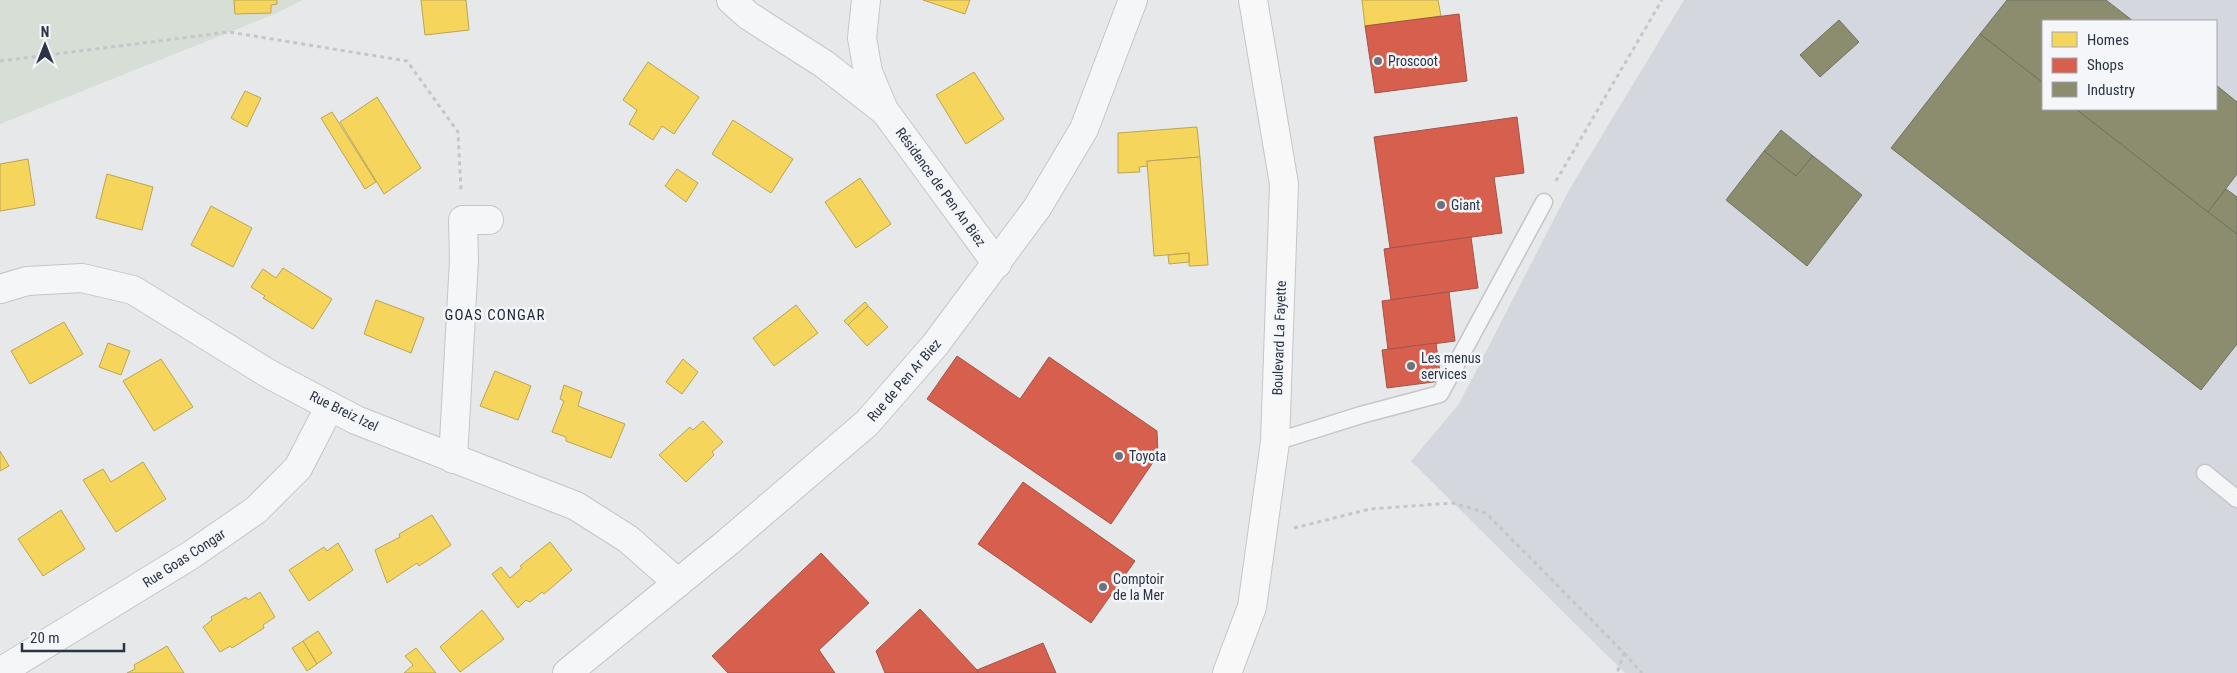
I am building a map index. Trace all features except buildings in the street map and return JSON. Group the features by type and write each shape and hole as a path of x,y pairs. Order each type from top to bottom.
{"main road":[{"name":"Boulevard La Fayette","path":"1227,673 1252,607 1275,442 1284,184 1253,0"}],"street":[{"name":"Résidence de Pen An Biez","path":"732,0 749,16 824,64 884,110 997,264"},
{"name":"Résidence de Pen An Biez","path":"866,0 862,38 867,63 884,110"},
{"name":"Rue de Pen Ar Biez","path":"567,673 678,583 867,423 935,345 1037,208 1084,129 1133,0"},
{"path":"453,458 464,260 476,220"},
{"name":"Rue Breiz Izel","path":"0,289 27,281 82,278 133,290 269,374 356,420 576,506 628,539 678,583"},
{"name":"Rue Goas Congar","path":"0,672 191,555 256,510 298,468 330,406"}],"lane":[{"path":"1275,442 1360,415 1440,394 1544,202"},
{"path":"2205,473 2237,499"}],"path":[{"path":"1544,202 1662,0"},
{"path":"0,61 229,32 407,61 458,132 476,220"},
{"path":"1262,535 1332,520 1370,509 1453,503 1486,513 1642,673"},
{"path":"1616,673 1624,653"}],"shaded area":[{"path":"0,0 303,0 277,13 0,124"},
{"path":"1684,0 2237,0 2237,673 1625,673 1411,461 1459,404 1569,190"}],"place":[{"name":"Proscoot","path":"1378,61"},
{"name":"Giant","path":"1441,205"},
{"name":"Les menus services","path":"1411,366"},
{"name":"Toyota","path":"1119,456"},
{"name":"Comptoir de la Mer","path":"1103,587"}],"district":[{"name":"GOAS CONGAR","path":"495,315"}]}
